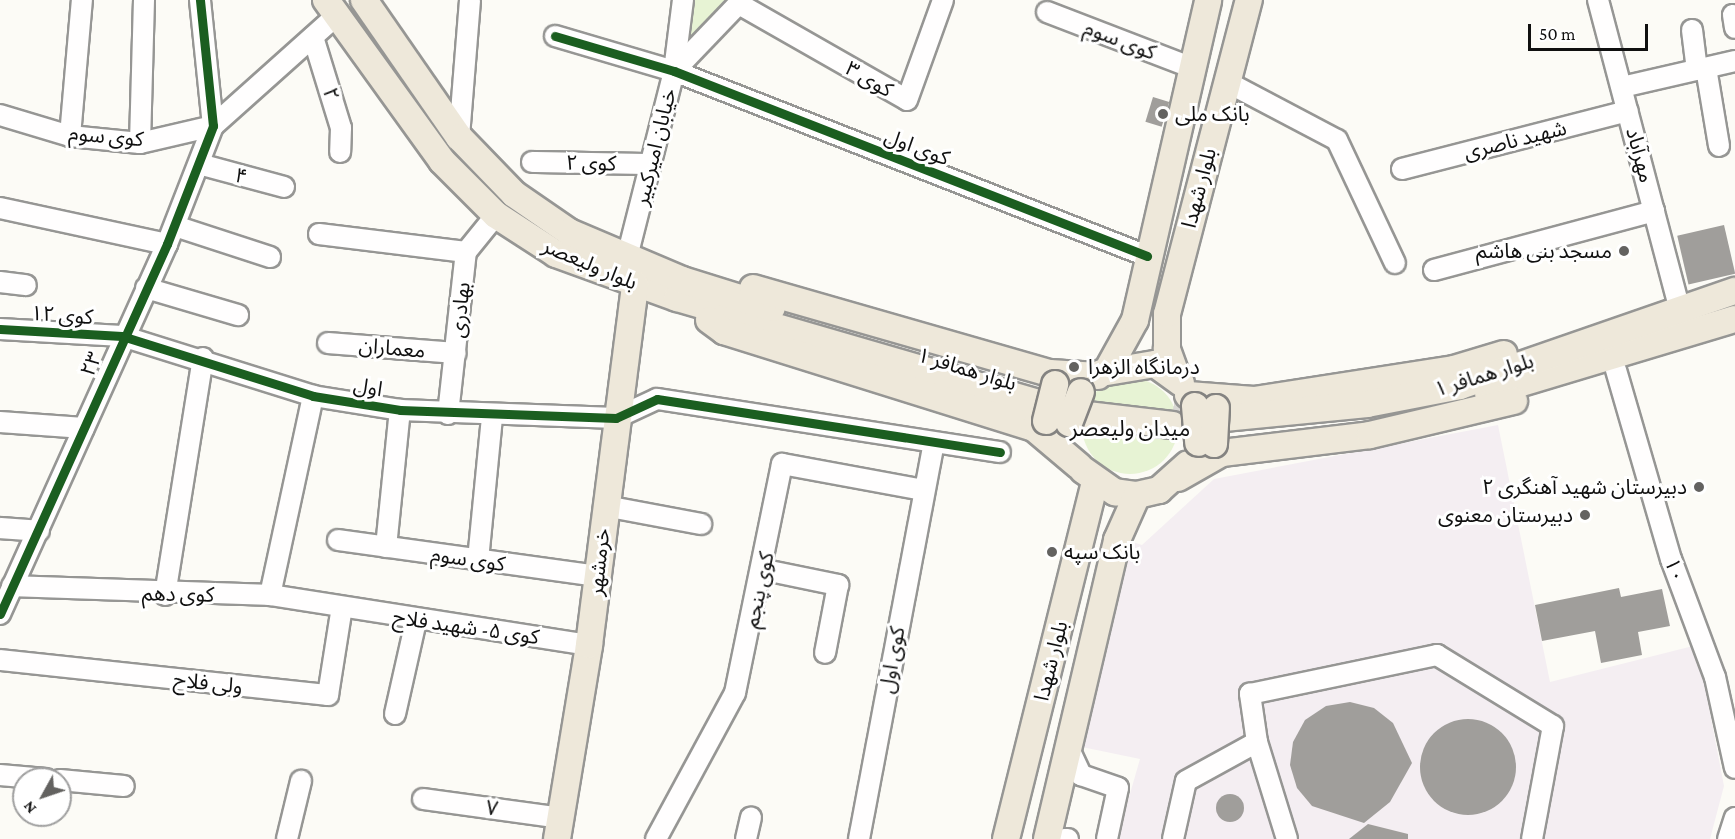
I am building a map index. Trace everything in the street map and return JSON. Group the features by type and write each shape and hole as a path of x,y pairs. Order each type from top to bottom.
{"main road":[{"name":"بلوار شهدا","path":"1068,398 1134,320 1208,0"},
{"name":"بلوار شهدا","path":"1202,417 1167,349 1167,314 1249,0"},
{"name":"بلوار ولیعصر","path":"371,6 459,137 514,194 568,232 627,257 679,289"},
{"name":"بلوار ولیعصر","path":"331,8 442,161 496,215 556,254 635,285 679,289 885,352"},
{"path":"679,289 739,284 1068,398"},
{"name":"خرمشهر","path":"559,828 589,645 616,418 635,285"},
{"path":"679,289 724,331 1068,398 1148,363 1202,417 1370,435 1455,417 1616,370 1631,339"},
{"name":"بلوار همافر ۱","path":"1631,339 1680,311 1735,291"},
{"name":"بلوار همافر ۱","path":"885,352 1068,398 1202,417 1357,406 1460,386 1631,339 1735,319"},
{"path":"1068,398 1087,474"},
{"path":"1068,398 1087,474"},
{"path":"1087,474 1137,495 1178,478 1202,417"},
{"name":"بلوار شهدا","path":"1006,839 1087,474"},
{"name":"بلوار شهدا","path":"1047,839 1116,540 1137,495"}],"street":[{"path":"70,136 82,0"},
{"path":"140,143 144,0"},
{"path":"200,0 213,126"},
{"path":"459,137 470,0"},
{"name":"خیابان امیرکبیر","path":"627,257 674,71 682,0"},
{"name":"کوی ۳","path":"741,2 906,100 943,0"},
{"name":"مهرآباد","path":"1598,0 1680,311"},
{"path":"674,71 741,2"},
{"path":"213,126 313,37 331,8"},
{"name":"کوی سوم","path":"1047,12 1193,68"},
{"path":"1692,30 1719,146"},
{"name":"کوی اول","path":"555,36 674,71 1147,256"},
{"name":"۲","path":"313,37 341,128 340,152"},
{"path":"1622,87 1735,61"},
{"path":"1227,82 1337,140 1395,263"},
{"name":"شهید ناصری","path":"1402,169 1628,111"},
{"name":"کوی سوم","path":"0,115 70,136 140,143 213,126"},
{"name":"۲۳","path":"0,614 39,531 122,336 175,226 213,126"},
{"name":"کوی ۲","path":"532,162 650,164"},
{"name":"۴","path":"199,164 284,187"},
{"path":"0,208 167,244"},
{"path":"1434,270 1654,210"},
{"name":"بهادری","path":"448,414 466,252 496,215"},
{"path":"175,226 270,257"},
{"path":"319,234 466,252"},
{"path":"0,282 26,285"},
{"path":"147,288 238,315"},
{"name":"کوی ۱۲","path":"0,329 122,336"},
{"name":"اول","path":"122,336 203,358 313,396 400,410 448,414 616,418"},
{"name":"معماران","path":"328,343 456,353"},
{"path":"165,595 203,358"},
{"name":"۱۰","path":"1616,370 1671,559 1715,677 1735,768"},
{"path":"270,595 313,396"},
{"path":"616,418 657,399 933,446 1000,452"},
{"path":"386,547 400,410"},
{"path":"478,560 492,416"},
{"path":"0,422 84,428"},
{"name":"کوی اول","path":"859,839 933,446"},
{"name":"کوی پنجم","path":"656,839 735,693 765,570 782,464 924,490"},
{"path":"605,506 701,524"},
{"path":"0,528 39,531"},
{"name":"کوی سوم","path":"339,540 598,576"},
{"path":"765,570 838,585 825,653"},
{"name":"کوی دهم","path":"12,586 165,595 270,595 342,608"},
{"name":"کوی ۵- شهید فلاح","path":"342,608 416,621 589,645"},
{"name":"ولی فلاح","path":"0,660 328,695 342,608"},
{"path":"394,714 416,621"},
{"path":"1287,839 1257,742 1250,694 1437,655 1553,726 1532,839"},
{"path":"1173,839 1186,781 1257,742"},
{"path":"1069,749 1081,775 1118,788 1107,839"},
{"path":"72,781 124,786"},
{"path":"287,839 301,781"},
{"name":"۷","path":"423,799 559,828"},
{"path":"746,839 751,818"},
{"path":"1728,839 1735,818"}],"shaded area":[{"path":"1498,425 1550,682 1697,645 1724,786 1710,839 1117,839 1140,759 1082,747 1129,541 1142,545 1214,479"}],"green space":[{"path":"694,0 728,0 688,49"},
{"path":"1130,378 1148,382 1164,392 1174,408 1178,426 1174,444 1164,460 1148,470 1130,474 1112,470 1096,460 1086,444 1082,426 1086,408 1096,392 1112,382"}],"building":[{"path":"1153,97 1169,102 1162,127 1145,122"},
{"path":"1724,225 1735,274 1688,285 1677,236"},
{"path":"1619,588 1621,597 1662,589 1670,626 1638,632 1642,655 1601,663 1595,631 1542,641 1535,605"},
{"path":"1350,702 1374,708 1393,723 1412,763 1390,802 1364,823 1312,806 1297,788 1290,765 1293,742 1305,720 1326,706"},
{"path":"1468,719 1486,723 1502,733 1512,749 1516,767 1512,785 1502,801 1486,811 1468,815 1450,811 1434,801 1424,785 1420,767 1424,749 1434,733 1450,723"},
{"path":"1230,794 1240,798 1244,808 1240,818 1230,822 1220,818 1216,808 1220,798"},
{"path":"1368,824 1408,834 1408,839 1349,839"}],"tunnel":[{"path":"1173,409 1218,417"}],"cycle path":[{"path":"0,614 167,244 213,126 200,0"},
{"path":"555,36 674,71 1147,256"},
{"path":"0,329 122,336 313,396 400,410 616,418 657,399 1000,452"}],"place":[{"name":"بانک ملی","path":"1163,114"},
{"name":"مسجد بنی هاشم","path":"1624,251"},
{"name":"درمانگاه الزهرا","path":"1074,367"},
{"name":"دبیرستان شهید آهنگری ۲","path":"1699,487"},
{"name":"دبیرستان معنوی","path":"1585,515"},
{"name":"بانک سپه","path":"1052,552"}],"district":[{"name":"میدان ولیعصر","path":"1130,429"}]}
